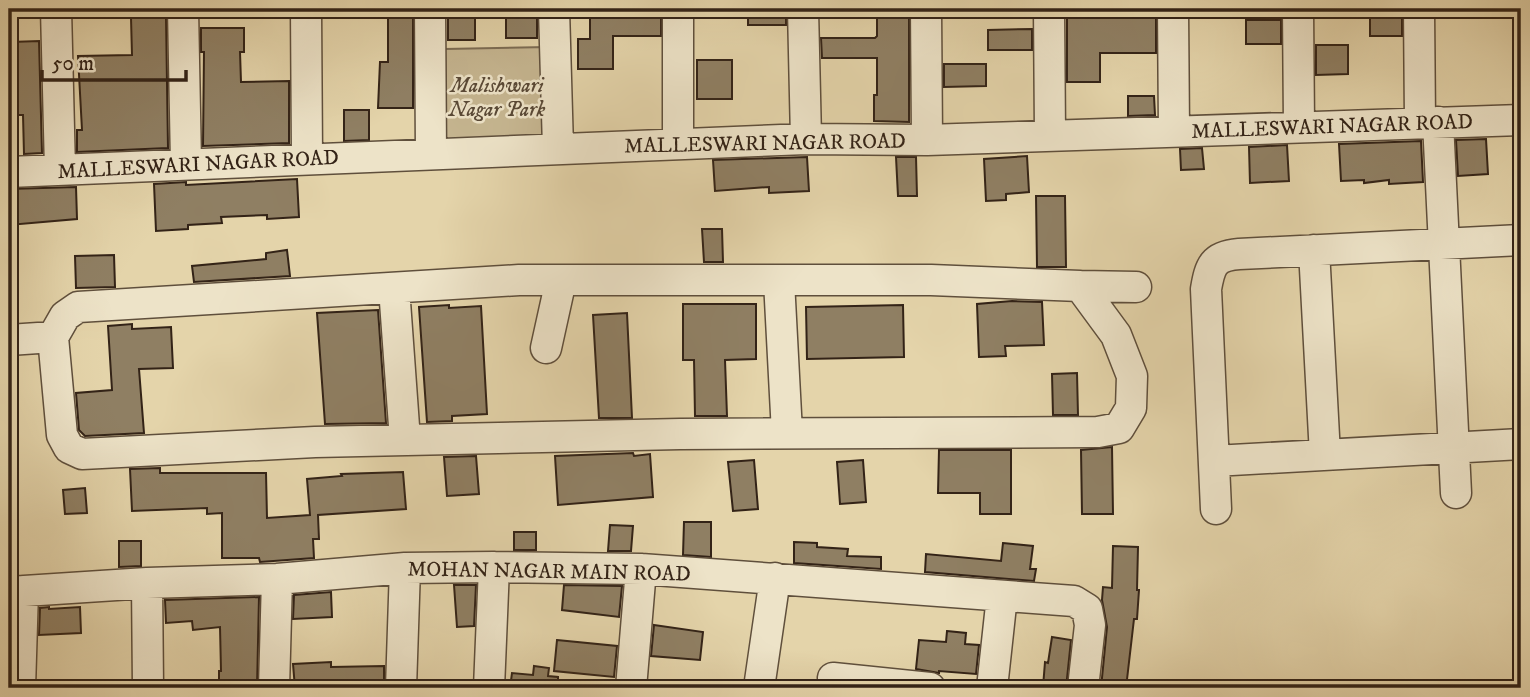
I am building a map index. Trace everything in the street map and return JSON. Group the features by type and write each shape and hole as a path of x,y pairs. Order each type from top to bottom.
{"street":[{"path":"56,9 60,170"},
{"path":"183,9 186,164"},
{"path":"306,9 307,158"},
{"path":"430,9 431,153"},
{"path":"554,9 558,148"},
{"path":"678,9 678,144"},
{"path":"803,9 806,139"},
{"path":"926,9 927,140"},
{"path":"1049,9 1050,135"},
{"path":"1173,9 1174,131"},
{"path":"1298,9 1299,126"},
{"path":"1419,9 1444,244 1456,493"},
{"name":"MALLESWARI NAGAR ROAD","path":"9,172 806,139 927,140 1521,120"},
{"path":"1216,509 1207,305 1210,270 1219,259 1228,255 1521,240"},
{"path":"1314,250 1325,455"},
{"path":"1080,286 1116,335 1132,376 1131,408 1119,428 1098,432 787,433 315,442 82,454 69,448 62,435 53,337 65,316 78,307 520,280 931,280 1136,287"},
{"path":"547,348 561,281"},
{"path":"779,281 787,433"},
{"path":"394,288 405,440"},
{"path":"9,340 53,337"},
{"path":"1214,461 1521,444"},
{"path":"489,688 494,567"},
{"name":"MOHAN NAGAR MAIN ROAD","path":"16,592 147,583 276,579 405,568 494,567 641,569 1074,601 1087,609 1090,625 1083,688"},
{"path":"401,688 405,568"},
{"path":"631,688 641,569"},
{"path":"759,688 775,578"},
{"path":"274,688 276,579"},
{"path":"147,583 148,688"},
{"path":"16,592 20,688"},
{"path":"992,688 1002,596"},
{"path":"849,682 930,688"}],"green space":[{"name":"Malishwari Nagar Park","path":"547,47 549,149 446,145 445,49"}],"building":[{"path":"388,9 413,9 413,108 378,108 380,62 388,62"},
{"path":"475,9 475,40 448,40 448,10"},
{"path":"506,9 537,9 537,38 506,38"},
{"path":"590,9 661,14 661,36 613,36 613,69 578,69 578,39 590,39"},
{"path":"748,9 786,9 786,25 748,25"},
{"path":"877,9 909,9 909,122 874,121 877,58 822,58 821,38 875,38"},
{"path":"1067,9 1105,9 1105,17 1156,17 1156,53 1100,53 1100,82 1067,82"},
{"path":"1370,11 1402,11 1402,36 1370,36"},
{"path":"166,17 168,148 77,152 77,130 82,130 78,56 132,55 131,18"},
{"path":"1246,20 1281,20 1281,44 1246,44"},
{"path":"201,28 244,28 244,52 240,52 241,82 289,81 289,143 203,146 204,52 201,52"},
{"path":"1032,29 1032,50 988,50 988,30"},
{"path":"39,41 42,153 24,154 23,115 9,115 11,42"},
{"path":"1316,45 1348,45 1348,74 1316,75"},
{"path":"697,60 732,60 732,99 697,99"},
{"path":"944,64 986,64 986,86 944,87"},
{"path":"1128,96 1154,96 1155,115 1128,116"},
{"path":"344,110 369,110 369,140 344,141"},
{"path":"1486,139 1488,174 1458,176 1456,140"},
{"path":"1421,141 1423,182 1389,184 1389,180 1364,183 1364,180 1341,181 1339,144"},
{"path":"1287,145 1289,181 1250,183 1249,147"},
{"path":"1202,148 1204,169 1181,170 1180,149"},
{"path":"1027,156 1029,192 1006,194 1006,200 986,201 984,159"},
{"path":"807,157 809,191 769,193 769,187 715,191 713,160"},
{"path":"896,157 916,157 917,196 898,196"},
{"path":"297,179 299,217 221,217 222,223 188,225 188,229 156,231 154,184 186,182 186,185"},
{"path":"76,187 77,219 9,225 9,189"},
{"path":"1036,196 1065,196 1066,267 1037,267"},
{"path":"702,229 722,229 723,262 704,262"},
{"path":"287,250 290,276 194,282 192,266 266,259 266,253"},
{"path":"114,255 115,287 76,288 75,256"},
{"path":"1042,302 1044,345 1005,346 1006,356 979,357 977,304"},
{"path":"683,304 756,304 756,359 725,360 727,416 695,416 694,360 683,360"},
{"path":"449,305 449,308 481,306 487,414 452,416 452,421 427,422 419,307"},
{"path":"903,305 904,357 807,359 806,307"},
{"path":"378,310 386,423 325,424 317,313"},
{"path":"627,313 632,418 599,418 593,315"},
{"path":"132,324 132,329 171,327 173,368 139,369 144,433 85,436 79,430 76,393 112,390 108,326"},
{"path":"1077,373 1078,415 1053,415 1052,374"},
{"path":"1112,447 1113,514 1082,514 1081,450"},
{"path":"939,450 1011,450 1011,514 980,514 980,493 938,493"},
{"path":"633,453 634,456 650,454 653,497 558,505 555,456"},
{"path":"476,456 479,494 447,496 444,457"},
{"path":"754,460 758,509 733,511 728,462"},
{"path":"863,460 866,502 840,504 837,462"},
{"path":"160,468 160,473 266,473 267,518 310,515 307,479 342,476 341,474 403,472 406,509 318,515 319,539 313,539 314,558 260,562 259,558 222,558 222,513 207,514 207,508 132,511 130,469"},
{"path":"85,488 87,513 65,514 63,490"},
{"path":"684,522 711,522 711,557 683,555"},
{"path":"610,525 633,526 631,551 608,551"},
{"path":"514,532 536,532 536,550 514,550"},
{"path":"119,541 141,541 141,566 119,567"},
{"path":"794,542 848,549 847,556 881,557 881,569 794,563"},
{"path":"1003,543 1033,546 1030,569 1036,569 1034,581 925,572 926,554 1001,561"},
{"path":"1113,546 1138,547 1137,619 1134,619 1126,688 1101,688 1107,627 1102,600 1103,587 1112,588"},
{"path":"454,585 476,585 474,626 457,627"},
{"path":"564,585 622,586 619,617 562,610"},
{"path":"331,592 332,617 293,619 294,595"},
{"path":"259,597 257,688 219,688 220,627 193,630 192,621 166,623 165,600"},
{"path":"80,607 81,633 39,635 40,608"},
{"path":"654,625 703,632 700,660 651,656"},
{"path":"947,631 966,633 965,644 979,645 976,674 916,669 919,640 946,642"},
{"path":"1052,637 1071,640 1066,688 1043,687 1045,662 1048,663"},
{"path":"557,640 617,646 614,677 554,671"},
{"path":"331,662 331,667 384,666 384,688 295,688 293,664"},
{"path":"534,666 549,668 548,676 558,677 558,688 510,688 512,673 533,675"}]}
